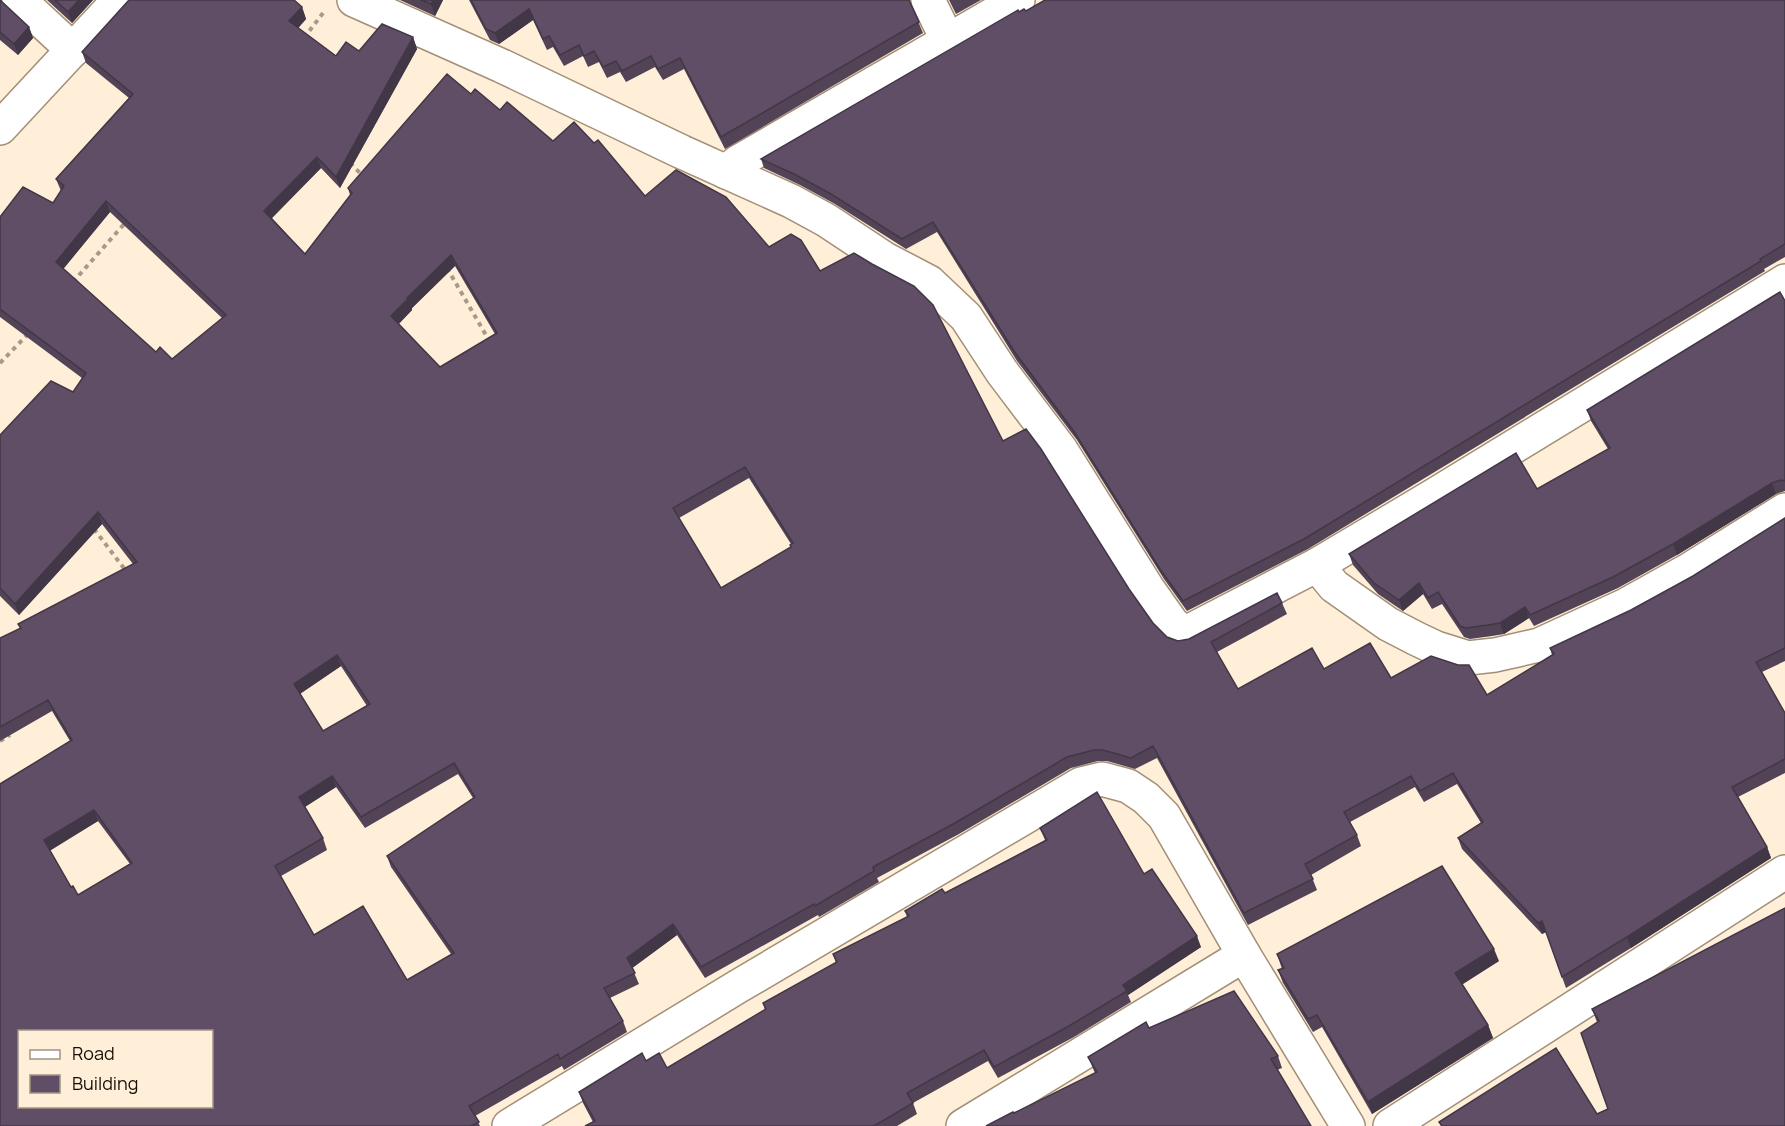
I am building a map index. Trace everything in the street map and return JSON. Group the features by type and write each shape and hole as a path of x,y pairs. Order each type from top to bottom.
{"street":[{"path":"19,0 73,51"},
{"path":"0,128 119,0"},
{"path":"928,0 948,41"},
{"path":"726,172 738,162 1018,0"},
{"path":"340,4 502,66 791,201 826,220 885,259 929,282 966,317 1002,372 1061,450 1148,590 1172,623 1184,634 1317,565 1785,281"},
{"path":"1317,565 1334,586 1388,624 1417,639 1436,648 1468,657 1495,655 1539,645 1626,605 1687,571 1785,510"},
{"path":"509,1126 806,946 1081,784 1102,779 1128,786 1146,798 1164,816 1244,955 1348,1126"},
{"path":"1390,1126 1785,872"},
{"path":"963,1126 1244,955"}],"path":[{"path":"300,43 340,4"},
{"path":"348,161 365,177"},
{"path":"70,286 129,219"},
{"path":"444,263 491,343"},
{"path":"0,363 33,328"},
{"path":"89,524 131,577"},
{"path":"0,741 19,729"}],"building":[{"path":"0,0 29,27 14,44 0,32"},
{"path":"55,0 79,0 68,12"},
{"path":"129,0 294,0 302,7 289,21 336,56 346,42 359,51 382,24 413,37 336,177 317,157 264,211 305,254 352,193 348,188 447,74 471,94 475,89 500,110 507,102 553,141 574,122 594,143 598,140 645,196 676,170 726,197 769,247 791,234 801,240 820,271 854,253 914,286 933,305 1003,441 1026,429 1129,589 1153,623 1167,637 1178,641 1189,639 1277,593 1282,603 1211,642 1238,689 1312,648 1324,669 1370,643 1391,678 1431,656 1458,665 1469,665 1487,695 1554,654 1550,648 1631,610 1693,576 1785,518 1785,648 1756,662 1785,713 1785,759 1732,787 1767,847 1562,977 1542,921 1538,923 1458,838 1483,822 1453,773 1420,791 1411,776 1344,812 1357,835 1305,864 1313,879 1244,913 1153,746 1131,758 1103,750 1094,750 1067,757 955,823 873,867 874,871 815,906 814,904 701,967 673,924 627,958 635,973 604,988 623,1021 560,1059 558,1054 469,1106 479,1122 471,1126 0,1126 0,784 72,740 48,700 0,727 0,638 21,628 18,624 137,562 98,512 15,604 0,588 0,435 51,381 73,392 86,373 0,309 0,217 23,187 53,203 64,186 56,179 133,94 82,52","holes":["106,201 226,315 172,359 160,347 156,352 56,262","451,255 497,333 440,367 391,316","745,467 793,543 791,547 721,588 673,508","337,655 370,704 323,731 294,684","454,763 475,797 387,856 454,953 407,980 363,906 314,935 275,866 323,838 299,797 332,776 361,817","94,810 132,863 78,895 44,840"]},
{"path":"421,0 433,0 431,4"},
{"path":"471,0 909,0 919,22 721,137 680,58 658,69 651,56 622,71 616,61 603,67 594,51 584,56 579,45 560,55 549,36 543,39 529,9 495,33 486,29"},
{"path":"1045,0 1785,0 1785,244 1760,259 1761,261 1304,539 1183,601 1160,569 1073,430 1014,351 933,222 902,239 831,194 761,159 1018,10 1019,12 1024,9 1026,11"},
{"path":"1780,292 1785,301 1785,481 1772,483 1673,544 1613,577 1530,615 1525,607 1500,623 1466,628 1460,626 1438,592 1428,598 1419,583 1399,600 1374,583 1349,554 1516,453 1537,489 1610,448 1587,410"},
{"path":"1097,792 1144,874 1152,869 1197,936 1123,985 1127,991 994,1067 984,1050 907,1093 913,1103 874,1126 585,1126 595,1121 579,1092 642,1053 646,1061 659,1053 667,1068 766,1009 763,1003 837,962 833,954 909,916 905,911 942,889 945,893 1047,840 1040,828"},
{"path":"1442,866 1494,949 1455,973 1488,1025 1368,1102 1317,1015 1308,1019 1278,970 1284,968 1277,954"},
{"path":"1785,908 1785,1126 1442,1126 1439,1122 1556,1048 1597,1114 1608,1109 1581,1033 1599,1021 1592,1009"},
{"path":"1234,991 1278,1056 1271,1059 1311,1126 986,1126 1097,1072 1088,1057 1146,1022 1149,1028"}]}
